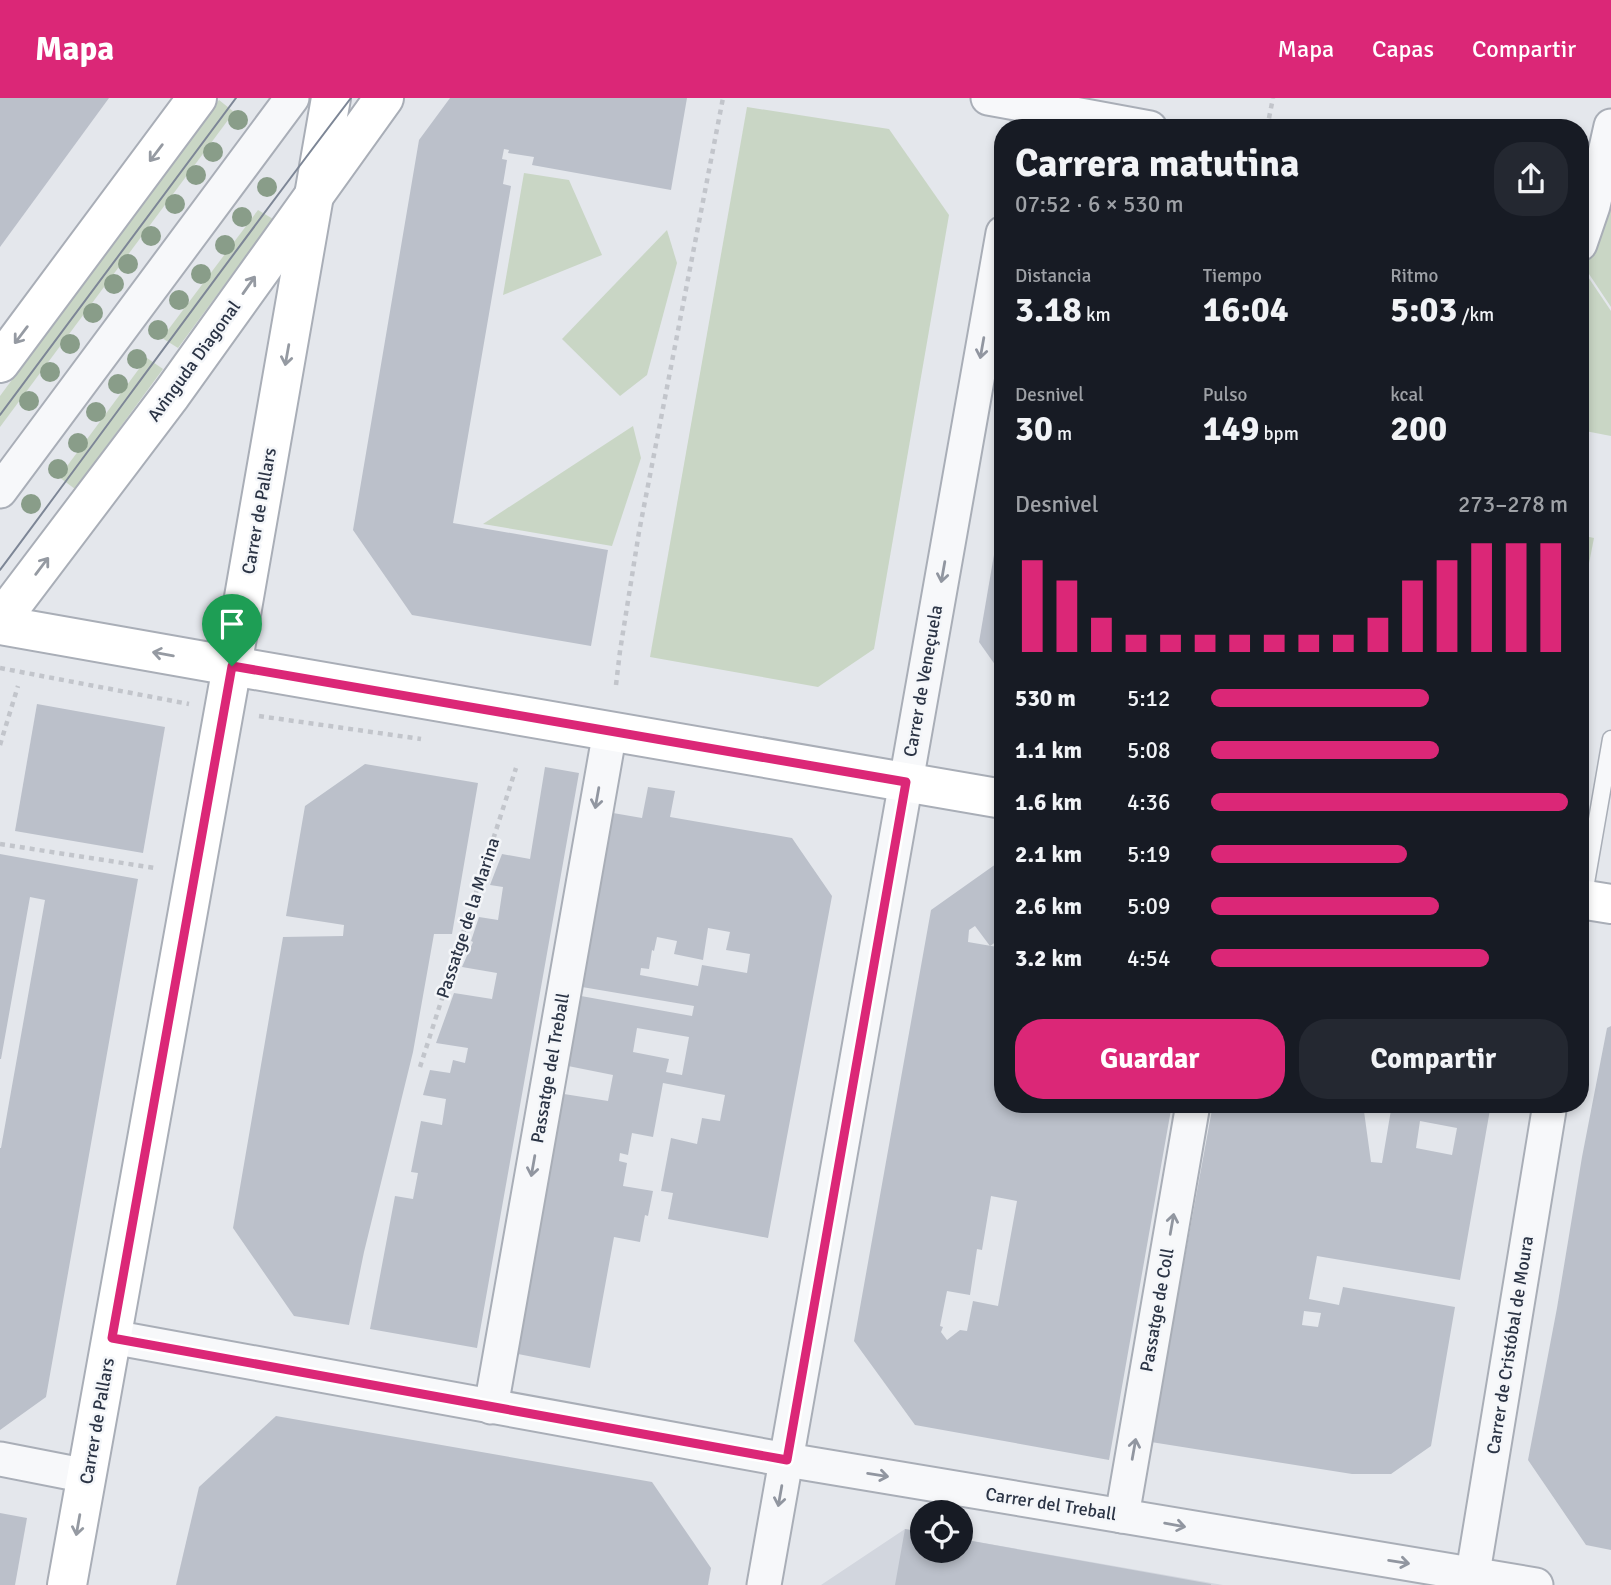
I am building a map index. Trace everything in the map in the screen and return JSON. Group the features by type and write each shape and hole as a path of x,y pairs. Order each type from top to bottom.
{"street":[{"path":"0,363 197,98"},
{"path":"0,491 292,98"},
{"name":"Carrer de Pallars","path":"67,1585 331,98"},
{"name":"Avinguda Diagonal","path":"0,623 171,395 384,98"},
{"path":"988,98 1024,110 1087,119"},
{"path":"1589,196 1611,126"},
{"name":"Carrer de Veneçuela","path":"764,1585 994,284"},
{"path":"0,623 232,666 994,797"},
{"name":"Passatge del Treball","path":"491,1407 610,730"},
{"name":"Passatge de Coll","path":"1122,1516 1191,1113"},
{"name":"Carrer de Cristóbal de Moura","path":"1472,1580 1549,1113"},
{"name":"Carrer del Treball","path":"112,1338 1472,1580 1536,1585"},
{"path":"0,1459 87,1476"}],"lane":[{"path":"1589,905 1611,739"}],"path":[{"path":"617,685 639,532 723,98"},
{"path":"1269,119 1273,98"},
{"path":"0,668 194,705"},
{"path":"0,745 18,686"},
{"name":"Passatge de la Marina","path":"419,1067 516,768"},
{"path":"0,845 155,868"}],"shaded area":[{"path":"905,1529 910,1530 910,1563 973,1563 973,1541 1223,1585 821,1585"}],"green space":[{"path":"219,100 234,112 0,427 0,396"},
{"path":"747,107 889,129 949,215 874,649 818,687 650,657"},
{"path":"1611,155 1611,307 1589,274 1589,236"},
{"path":"524,173 569,180 602,255 503,295"},
{"path":"258,210 273,219 178,348 162,338"},
{"path":"667,230 677,263 647,375 620,396 562,339"},
{"path":"1589,278 1611,311 1611,436 1589,432"},
{"path":"147,358 163,369 75,489 59,477"},
{"path":"633,426 641,458 612,546 483,524"},
{"path":"1589,537 1594,538 1589,563"}],"building":[{"path":"0,98 109,98 0,247"},
{"path":"450,98 687,98 671,190 532,165 534,157 508,153 509,150 504,149 502,159 507,160 503,184 511,186 453,523 608,550 591,646 412,615 353,530 419,140"},
{"path":"994,555 994,663 979,642"},
{"path":"37,704 165,727 143,853 15,831"},
{"path":"365,764 478,783 452,934 434,934 413,1052 349,1325 294,1316 233,1228 283,937 343,936 344,925 286,916 305,806"},
{"path":"545,767 579,773 477,1348 370,1329 395,1196 413,1199 418,1173 411,1172 421,1121 442,1125 446,1099 423,1095 430,1070 450,1073 453,1060 465,1063 468,1048 436,1043 454,993 492,999 497,973 462,967 473,942 471,941 479,917 498,920 503,887 490,885 502,854 530,859"},
{"path":"648,787 675,791 670,817 792,838 832,896 768,1238 668,1219 673,1193 661,1191 671,1138 697,1144 702,1118 720,1121 725,1095 663,1083 653,1137 632,1133 628,1155 620,1153 619,1161 627,1163 623,1186 653,1191 640,1242 614,1237 590,1368 518,1354 564,1094 608,1101 613,1075 568,1066 581,996 692,1016 694,1006 582,987 613,813 642,818","holes":["708,928 730,932 726,950 750,954 747,973 702,965 698,986 640,975 641,968 649,969 657,937 677,941 674,954 703,960","637,1028 689,1037 682,1075 666,1072 669,1059 633,1052"]},
{"path":"0,854 138,879 46,1397 0,1430 0,1148 45,900 30,897 0,1059"},
{"path":"994,865 994,943 990,946 994,947 994,1113 1170,1113 1109,1460 915,1425 854,1341 931,910","holes":["975,926 990,946 968,942 969,930","991,1196 1017,1201 998,1306 973,1301 967,1331 960,1330 947,1340 941,1332 947,1291 970,1295 977,1249 982,1250"]},
{"path":"1611,1026 1611,1550 1586,1545 1528,1460 1582,1157 1607,1028"},
{"path":"1211,1113 1364,1113 1371,1162 1382,1163 1390,1113 1489,1113 1460,1280 1317,1256 1309,1299 1339,1305 1343,1287 1455,1307 1431,1446 1391,1474 1352,1474 1151,1442","holes":["1420,1121 1457,1128 1452,1155 1416,1148","1304,1311 1321,1313 1318,1327 1302,1325"]},
{"path":"276,1416 652,1482 711,1568 708,1585 176,1585 199,1487"},
{"path":"0,1513 27,1518 15,1585 0,1585"},
{"path":"905,1529 910,1530 910,1563 973,1563 973,1541 1211,1584 1211,1585 895,1585"}],"tram line":[{"path":"0,415 236,98"},
{"path":"0,570 351,98"}],"route":[{"path":"232,666 906,782 787,1460 112,1338 232,666"}]}
